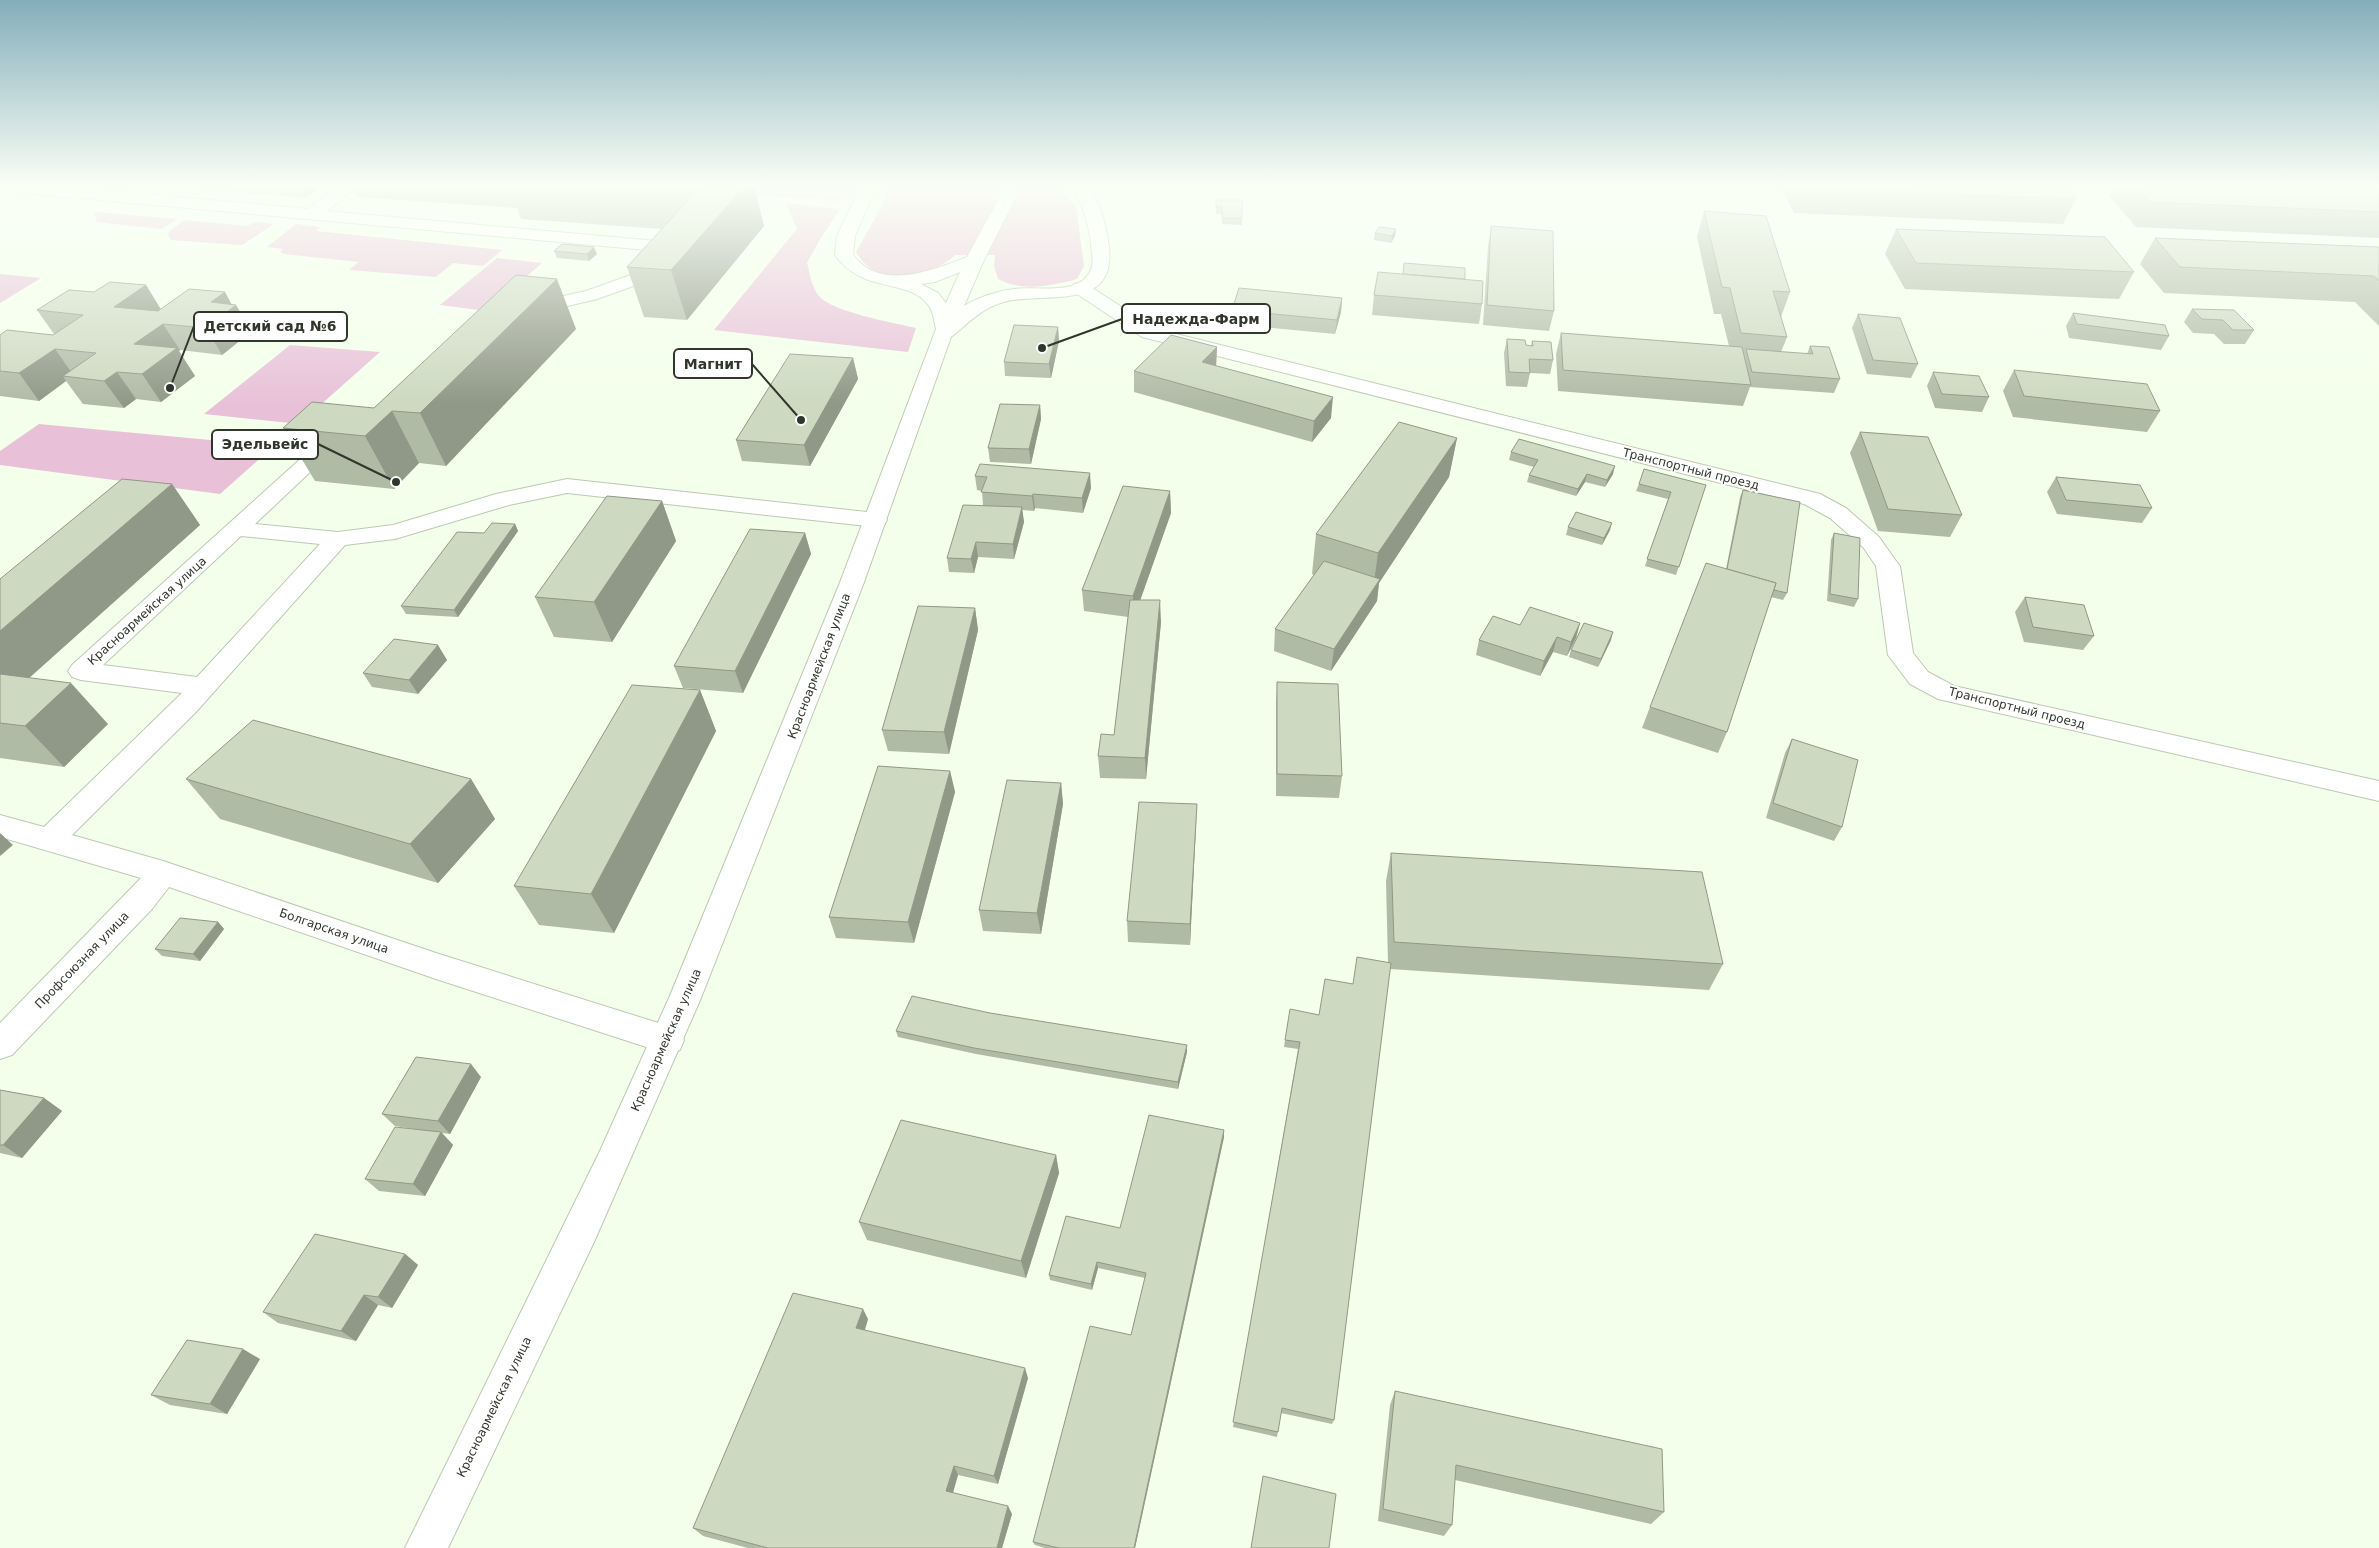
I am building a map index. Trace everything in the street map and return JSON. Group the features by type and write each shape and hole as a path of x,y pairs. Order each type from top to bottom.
{"street":[{"path":"513,314 591,295 647,275 652,259"},
{"path":"848,259 855,268 885,280 912,287 929,296 939,306 946,333"},
{"path":"885,280 913,281 929,278 971,259"},
{"name":"Красноармейская улица","path":"426,1548 574,1242 668,1040 876,520 925,383 975,259"},
{"path":"977,259 983,276 992,285 1017,294"},
{"path":"946,333 959,317 973,306 1017,294 1047,293 1080,288 1097,276 1102,265 1101,259"},
{"name":"Транспортный проезд","path":"1080,288 1149,333 1812,499 1838,512 1871,542 1888,566 1901,655 1920,678 1947,693 2379,791"},
{"name":"Красноармейская улица","path":"202,687 81,670 237,529 327,444 350,428"},
{"path":"237,529 338,539 395,532 504,499 567,486 876,520"},
{"path":"49,840 187,705 338,539"},
{"name":"Болгарская улица","path":"0,826 163,873 439,967 668,1040"},
{"name":"Профсоюзная улица","path":"0,1045 141,900 163,873"}],"shaded area":[{"path":"333,259 491,259 483,266 453,263 436,277 349,270 359,262"},
{"path":"495,259 542,263 487,311 440,305"},
{"path":"772,259 809,259 807,263 811,281 819,296 826,302 850,312 916,328 908,352 714,330"},
{"path":"862,259 950,259 931,270 917,275 903,276 889,275 876,271"},
{"path":"995,259 1083,259 1084,266 1077,279 1057,284 1027,287 998,279 994,266"},
{"path":"0,274 41,278 0,303"},
{"path":"290,345 380,352 299,424 204,414"},
{"path":"39,424 274,446 220,494 0,465 0,451"}],"building":[{"path":"634,259 680,259 671,270 627,267"},
{"path":"1489,259 1553,259 1554,311 1487,305"},
{"path":"1715,259 1780,259 1790,292 1773,291 1787,337 1741,333 1730,288 1722,287"},
{"path":"1914,259 2123,259 2134,272 1916,263"},
{"path":"2173,259 2379,259 2379,281 2374,276 2180,267"},
{"path":"1404,263 1465,268 1465,279 1403,274"},
{"path":"1378,272 1483,281 1482,304 1374,295"},
{"path":"516,275 557,279 420,413 392,411 365,436 283,428 312,402 374,408"},
{"path":"110,282 146,285 114,307 158,311 189,289 225,292 211,302 236,305 206,328 163,324 134,344 177,348 142,374 117,372 104,381 63,376 96,353 55,349 19,373 0,371 0,335 7,330 53,335 83,315 37,310 69,290 94,292"},
{"path":"1239,288 1342,298 1337,320 1232,310"},
{"path":"2192,309 2234,310 2254,330 2233,330 2223,320 2202,319"},
{"path":"2073,313 2165,325 2169,336 2077,324"},
{"path":"1858,314 1900,318 1918,364 1873,360"},
{"path":"1014,325 1058,327 1049,364 1004,362"},
{"path":"1561,333 1742,347 1751,385 1563,370"},
{"path":"1171,335 1217,347 1202,362 1333,397 1314,421 1134,371"},
{"path":"1507,339 1525,340 1526,345 1533,346 1532,341 1551,342 1553,360 1529,359 1530,373 1509,372"},
{"path":"1810,346 1829,347 1840,379 1752,372 1746,349 1813,354"},
{"path":"790,354 853,358 804,445 736,440"},
{"path":"2014,370 2147,384 2160,411 2024,396"},
{"path":"1933,372 1979,376 1989,397 1942,394"},
{"path":"1000,404 1040,405 1029,449 988,448"},
{"path":"1399,422 1457,438 1378,553 1316,534"},
{"path":"1860,432 1928,437 1962,515 1888,509"},
{"path":"1519,439 1615,466 1607,480 1587,474 1578,489 1529,475 1538,460 1511,452"},
{"path":"980,464 1090,473 1082,498 981,492 987,477 975,476"},
{"path":"1644,469 1706,485 1679,567 1647,559 1671,492 1639,484"},
{"path":"2056,477 2140,485 2152,508 2066,500"},
{"path":"122,479 172,484 0,631 0,579"},
{"path":"1123,486 1170,491 1133,596 1082,590"},
{"path":"1743,490 1800,502 1787,593 1774,590 1776,583 1727,569"},
{"path":"607,496 662,501 594,602 535,597"},
{"path":"963,505 1022,507 1013,544 976,542 971,559 947,558"},
{"path":"1576,512 1612,523 1604,538 1568,527"},
{"path":"492,523 515,524 454,610 401,606 457,532 484,533"},
{"path":"750,529 805,533 735,671 674,666"},
{"path":"1834,533 1860,538 1858,599 1830,594"},
{"path":"1324,561 1380,579 1334,649 1275,629"},
{"path":"1706,563 1776,583 1727,732 1650,707"},
{"path":"2025,597 2084,605 2094,636 2033,627"},
{"path":"1130,600 1160,600 1145,758 1098,756 1101,734 1114,735"},
{"path":"918,606 975,608 944,732 882,730"},
{"path":"1530,607 1580,623 1571,642 1557,637 1544,661 1479,640 1493,616 1520,625"},
{"path":"1584,623 1613,632 1601,659 1571,650"},
{"path":"394,639 438,645 409,680 363,673"},
{"path":"0,674 71,683 25,726 0,723"},
{"path":"1277,682 1338,684 1342,776 1277,774"},
{"path":"632,685 700,690 591,894 514,886"},
{"path":"253,720 471,779 410,844 186,779"},
{"path":"1792,739 1858,760 1842,827 1773,803"},
{"path":"878,766 950,771 908,922 829,917"},
{"path":"1007,780 1061,783 1037,913 979,910"},
{"path":"1139,802 1197,804 1190,924 1127,921"},
{"path":"1391,853 1702,872 1723,964 1394,942"},
{"path":"180,918 218,922 193,954 155,949"},
{"path":"1357,957 1391,963 1334,1420 1282,1408 1278,1432 1233,1422 1300,1042 1285,1040 1290,1009 1319,1015 1325,979 1353,984"},
{"path":"912,996 990,1013 1187,1045 1178,1082 974,1048 896,1031"},
{"path":"416,1057 471,1064 438,1121 382,1114"},
{"path":"0,1090 44,1098 3,1145 0,1145"},
{"path":"1149,1115 1224,1130 1134,1548 1059,1548 1033,1542 1090,1326 1131,1335 1146,1273 1097,1262 1091,1284 1049,1275 1066,1216 1120,1228"},
{"path":"901,1120 1056,1155 1021,1261 859,1222"},
{"path":"395,1127 441,1132 413,1184 365,1179"},
{"path":"315,1234 405,1254 378,1297 364,1295 341,1331 263,1312"},
{"path":"793,1293 863,1309 856,1328 1025,1368 994,1476 954,1466 946,1491 1008,1506 997,1548 768,1548 693,1528"},
{"path":"187,1340 243,1349 210,1404 151,1395"},
{"path":"1395,1391 1662,1449 1664,1512 1456,1465 1452,1525 1383,1509"},
{"path":"1263,1476 1336,1494 1329,1548 1251,1548"}],"place":[{"name":"Надежда-Фарм","path":"1042,348"},
{"name":"Детский сад №6","path":"170,388"},
{"name":"Магнит","path":"801,420"},
{"name":"Эдельвейс","path":"396,482"}]}
